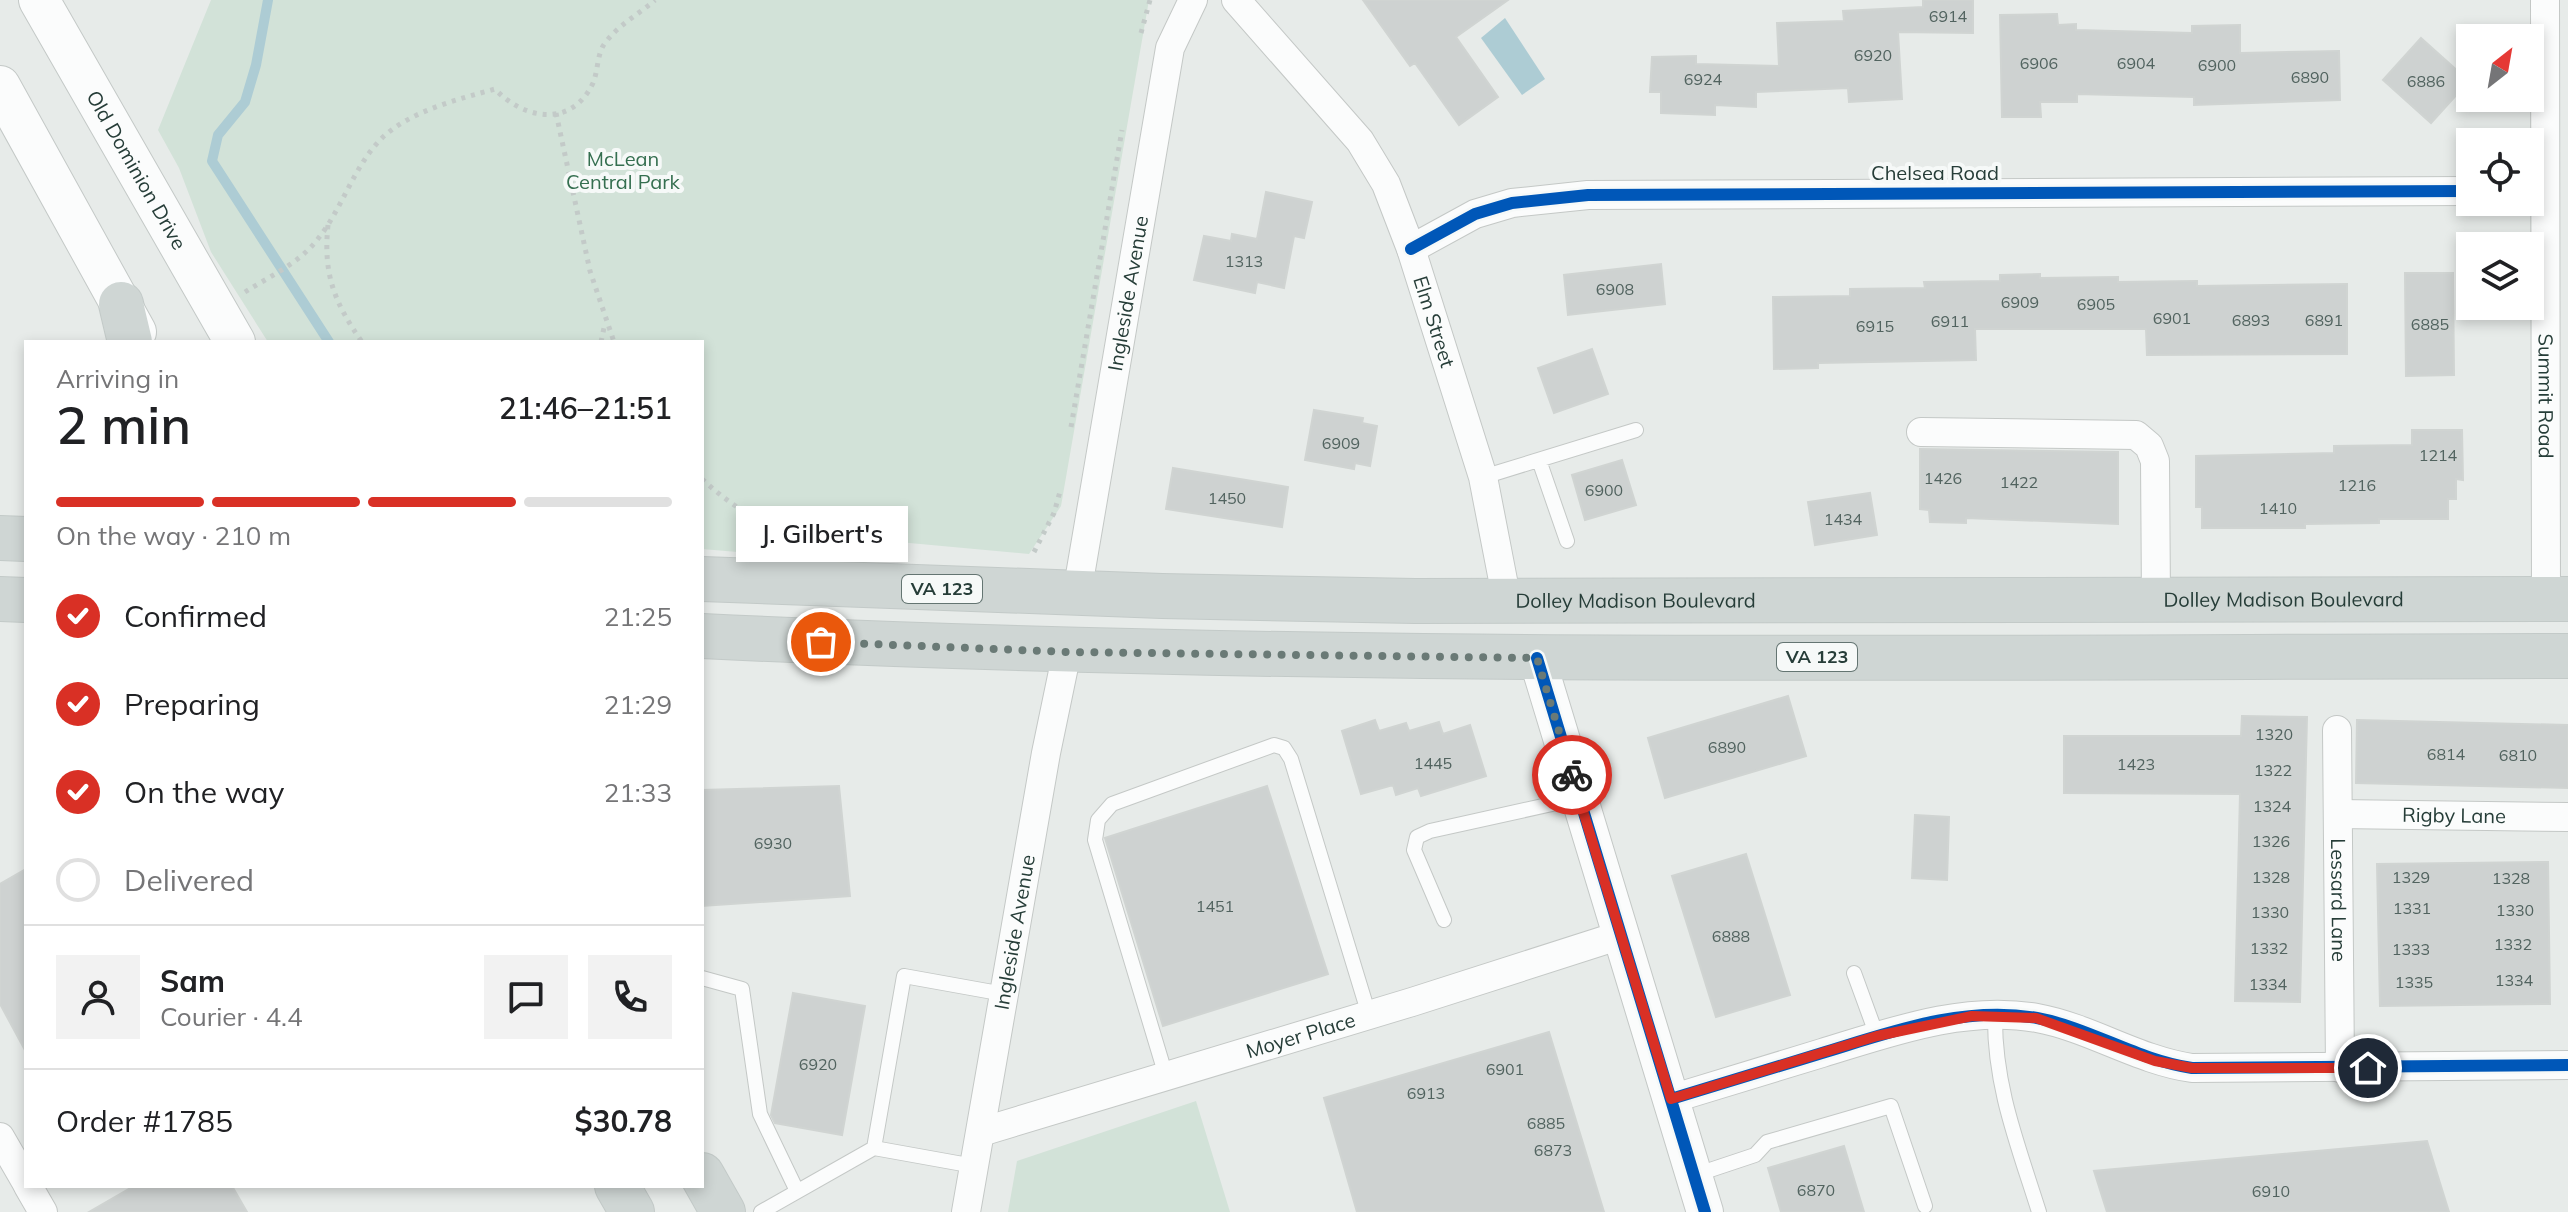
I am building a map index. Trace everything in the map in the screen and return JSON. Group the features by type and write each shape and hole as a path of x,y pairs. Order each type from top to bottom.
{"main road":[{"name":"Old Dominion Drive","path":"39,0 234,340"},
{"path":"0,86 125,323 140,340"},
{"path":"0,538 24,539"},
{"name":"Dolley Madison Boulevard","path":"704,579 1162,596 1507,601 2557,599"},
{"path":"926,647 1043,619 1068,607 1077,593"},
{"path":"1067,652 1072,641 1094,621 1162,596"},
{"path":"0,599 24,600"},
{"name":"VA 123","path":"704,636 1067,652 1537,658 2568,656"},
{"path":"704,1179 723,1212"},
{"path":"618,1188 632,1212"}],"street":[{"name":"Ingleside Avenue","path":"1077,593 1170,48 1193,0"},
{"name":"Elm Street","path":"1236,0 1360,141 1386,184 1411,249 1483,477 1507,601"},
{"name":"Summit Road","path":"2545,0 2557,599"},
{"name":"Chelsea Road","path":"1411,249 1475,214 1512,203 1588,195 2456,191"},
{"path":"1921,432 2136,435 2149,446 2155,461 2156,600"},
{"name":"Ingleside Avenue","path":"966,1212 1067,652"},
{"path":"1537,658 1705,1212"},
{"name":"Lessard Lane","path":"2337,730 2340,1068"},
{"name":"Rigby Lane","path":"2338,814 2568,817"},
{"name":"Moyer Place","path":"981,1132 1621,935"},
{"path":"1671,1099 1877,1036 1948,1019 1995,1015 2057,1023 2155,1061 2192,1068 2568,1065"},
{"path":"0,1137 24,1179"},
{"path":"29,1188 43,1212"}],"lane":[{"path":"1483,477 1636,430"},
{"path":"1539,460 1567,541"},
{"path":"1166,1076 1095,840 1098,820 1112,804 1274,745 1284,748 1291,759 1369,1015"},
{"path":"1444,920 1414,850 1417,837 1430,831 1579,798"},
{"path":"1854,973 1877,1036"},
{"path":"874,1148 904,976 1004,994"},
{"path":"704,979 742,989 760,1114 797,1191"},
{"path":"1995,1015 1995,1057 2000,1083 2039,1212"},
{"path":"1694,1176 1755,1155 1767,1142 1891,1106 1925,1206"},
{"path":"761,1212 874,1148 974,1166"}],"path":[{"path":"258,284 297,260 328,224 362,161 385,135 420,116 495,89 509,104 534,116 556,113 579,102 593,83 603,47 623,23 655,0"},
{"path":"1138,47 1150,0"},
{"path":"556,113 590,271 613,340"},
{"path":"1069,442 1123,121"},
{"path":"328,224 324,259 332,289 361,340"},
{"path":"601,340 605,322"},
{"path":"704,480 784,534 819,543"},
{"path":"1031,557 1054,513 1062,486"}],"green space":[{"name":"McLean Central Park","path":"211,0 1149,0 1061,506 1029,554 866,539 867,563 704,549 704,340 267,340 211,252 179,168 158,130"},
{"path":"1196,1101 1230,1212 1008,1212 1017,1161"}],"water":[{"path":"1505,18 1545,79 1522,95 1481,38"}],"building":[{"path":"1363,0 1508,0 1456,37 1498,97 1459,125 1415,63 1410,66"},
{"path":"1923,0 1973,0 1973,33 1898,32 1902,99 1849,102 1848,88 1756,92 1756,107 1715,105 1715,115 1661,113 1661,92 1650,92 1652,57 1696,56 1696,64 1779,66 1777,23 1844,21 1843,11 1923,7"},
{"path":"2057,14 2058,25 2076,24 2076,30 2192,33 2192,26 2240,25 2240,53 2339,51 2340,100 2194,105 2194,97 2077,94 2077,102 2040,102 2041,117 2002,117 2000,15"},
{"path":"2421,38 2456,69 2456,95 2431,123 2383,80"},
{"path":"1266,192 1312,202 1304,238 1294,236 1284,288 1257,282 1255,293 1194,280 1204,236 1231,241 1232,234 1257,239"},
{"path":"1661,264 1665,304 1568,315 1564,275"},
{"path":"2405,273 2453,273 2454,375 2406,376"},
{"path":"2040,274 2040,278 2118,277 2118,282 2197,281 2197,286 2347,284 2347,354 2147,355 2146,329 1975,329 1976,360 1818,363 1818,368 1774,369 1773,297 1850,296 1850,289 1925,288 1924,282 2000,281 2000,275"},
{"path":"1592,349 1608,394 1554,413 1538,368"},
{"path":"1314,410 1363,418 1362,423 1377,426 1370,466 1355,463 1354,469 1305,460"},
{"path":"2412,430 2462,430 2463,480 2456,479 2456,499 2448,499 2448,519 2379,519 2379,523 2305,524 2305,528 2202,528 2202,507 2196,507 2196,456 2334,453 2334,446 2412,445"},
{"path":"1920,449 2118,452 2118,524 1966,518 1966,523 1930,522 1929,510 1920,509"},
{"path":"1622,460 1636,505 1585,520 1572,475"},
{"path":"1173,468 1288,487 1282,527 1166,509"},
{"path":"1870,493 1877,535 1815,545 1808,502"},
{"path":"1788,696 1806,756 1665,798 1648,738"},
{"path":"2242,716 2307,717 2300,1002 2235,1001 2240,794 2064,793 2064,736 2241,736"},
{"path":"1375,720 1379,731 1406,723 1409,731 1439,722 1443,734 1470,725 1486,776 1421,796 1418,788 1396,795 1393,785 1361,794 1342,731"},
{"path":"2357,720 2568,725 2568,788 2356,783"},
{"path":"839,786 850,896 704,906 704,790"},
{"path":"1267,786 1328,974 1163,1026 1105,838"},
{"path":"1915,815 1949,817 1947,880 1912,878"},
{"path":"1746,854 1790,995 1716,1017 1672,876"},
{"path":"2548,862 2550,1004 2380,1006 2377,864"},
{"path":"24,870 24,1048 0,1004 0,884"},
{"path":"793,993 865,1006 842,1135 775,1123 771,1115"},
{"path":"1549,1032 1604,1212 1357,1212 1324,1098"},
{"path":"2427,1141 2449,1212 2107,1212 2094,1171"},
{"path":"1844,1146 1864,1212 1781,1212 1768,1168"},
{"path":"131,1188 233,1188 247,1212 89,1212"}],"waterway":[{"path":"268,0 256,65 245,102 218,135 212,161 328,340"}],"cycle path":[{"path":"1411,249 1475,214 1512,203 1588,195 2456,191"},
{"path":"1537,658 1705,1212"},
{"path":"1671,1099 1901,1029 1982,1015 2010,1015 2057,1023 2152,1058 2192,1068 2568,1065"}],"way so far":[{"path":"821,642 1067,652 1537,658 1572,775"}],"place":[{"name":"J. Gilbert's","path":"821,642"}],"route":[{"path":"1572,775 1671,1099 1877,1036 1972,1016 2036,1018 2057,1023 2155,1061 2192,1068 2368,1068"}]}
